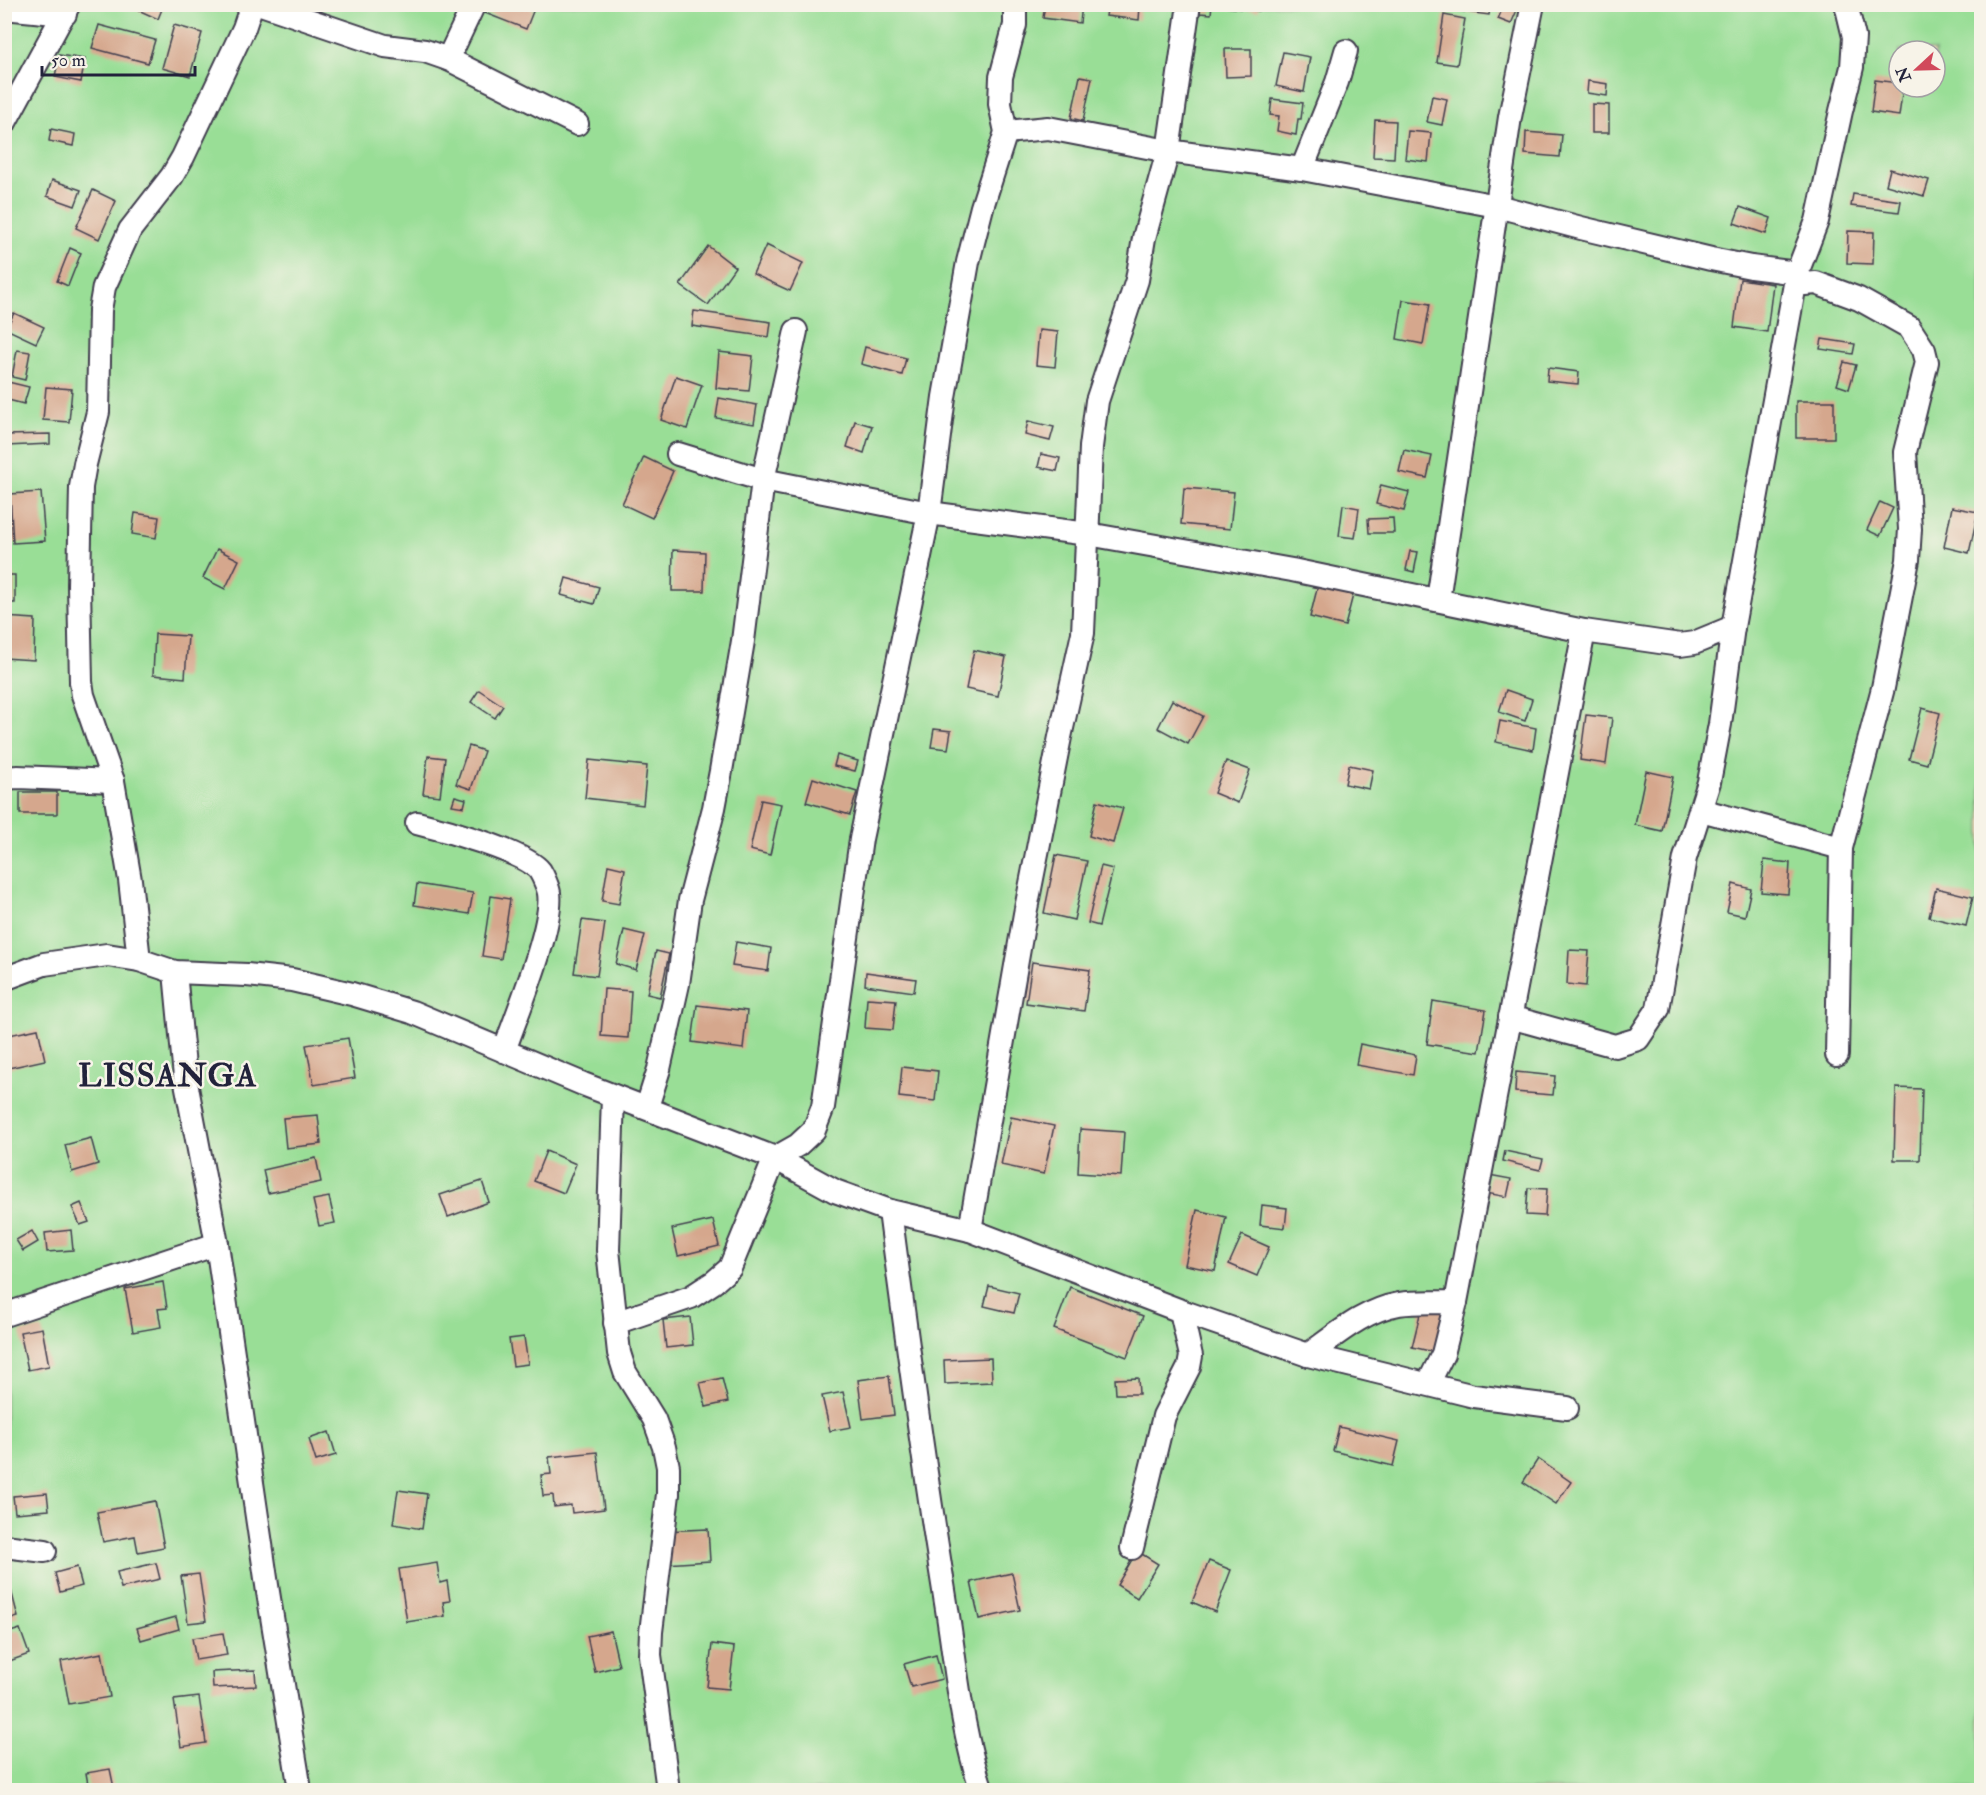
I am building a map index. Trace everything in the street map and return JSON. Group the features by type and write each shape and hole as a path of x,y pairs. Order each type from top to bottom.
{"street":[{"path":"139,960 130,880 113,781 83,695 79,585 81,487 98,412 100,310 104,287 130,230 172,176 183,157 244,28 252,4"},
{"path":"261,4 385,46 425,51 448,59 576,124"},
{"path":"448,59 474,4"},
{"path":"615,1323 691,1297 730,1268 775,1158 798,1145 814,1130 823,1107 861,839 929,513 944,397 968,262 982,207 1006,132 1000,104 1001,77 1015,25 1015,4"},
{"path":"970,1230 1025,914 1083,633 1091,447 1097,401 1137,280 1144,238 1168,151 1189,4"},
{"path":"1438,600 1510,117 1533,4"},
{"path":"1510,1017 1615,1046 1638,1039 1658,1009 1685,858 1709,782 1720,724 1733,627 1797,273 1817,221 1840,111 1852,67 1854,37 1846,4"},
{"path":"4,8 67,9 4,124"},
{"path":"1302,169 1337,82 1346,51"},
{"path":"1006,132 1048,128 1168,151 1302,169 1497,206 1711,259 1797,273 1805,284 1816,284 1859,299 1910,327 1924,350 1927,362 1905,452 1910,529 1908,560 1883,688 1840,848 1837,1055"},
{"path":"647,1107 659,1069 678,984 690,900 722,771 743,641 763,480 796,331"},
{"path":"678,454 763,480 929,513 1089,534 1292,570 1584,631 1680,645 1694,643 1733,627"},
{"path":"1428,1384 1443,1354 1456,1302 1584,631"},
{"path":"4,778 113,781"},
{"path":"1701,810 1840,848"},
{"path":"417,823 465,836 525,860 539,871 549,892 548,916 504,1051"},
{"path":"4,980 44,964 107,955 139,960 175,972 247,975 292,980 352,994 412,1012 613,1096 647,1107 775,1158 835,1191 890,1211 970,1230 1181,1311 1308,1355 1474,1396 1567,1408"},
{"path":"175,972 187,1089 217,1244 266,1581 300,1791"},
{"path":"613,1096 608,1250 619,1353 625,1372 654,1419 668,1467 668,1494 650,1655 668,1791"},
{"path":"890,1211 924,1464 966,1725 982,1791"},
{"path":"4,1315 217,1244"},
{"path":"1308,1355 1350,1324 1378,1310 1399,1304 1456,1302"},
{"path":"1132,1548 1164,1416 1189,1367 1191,1356 1181,1311"},
{"path":"4,1546 45,1551"}],"green space":[{"path":"5,5 1981,5 1981,1790 5,1790"}],"building":[{"path":"125,4 164,4 158,19"},
{"path":"489,4 523,4 534,9 526,29 485,13"},
{"path":"1045,4 1082,4 1080,23 1043,18"},
{"path":"1108,4 1140,6 1139,20 1106,16"},
{"path":"1201,4 1212,4 1211,14 1200,13"},
{"path":"1227,4 1259,4 1259,11 1226,7"},
{"path":"1453,4 1490,9 1489,15 1452,10"},
{"path":"1504,5 1517,10 1511,24 1498,19"},
{"path":"1444,15 1465,19 1457,65 1437,62"},
{"path":"99,25 155,40 148,63 92,48"},
{"path":"174,25 202,33 190,76 162,68"},
{"path":"1225,49 1251,49 1251,76 1226,77"},
{"path":"1283,52 1310,57 1304,92 1276,86"},
{"path":"59,55 85,59 81,82 55,77"},
{"path":"1080,76 1092,78 1083,121 1071,118"},
{"path":"1875,80 1887,82 1887,99 1901,99 1899,116 1871,112"},
{"path":"1588,81 1608,84 1607,96 1587,93"},
{"path":"1432,96 1447,99 1442,125 1427,122"},
{"path":"1272,99 1303,103 1296,135 1277,131 1279,116 1270,115"},
{"path":"1592,104 1609,105 1609,133 1592,133"},
{"path":"1375,120 1396,121 1394,158 1373,157"},
{"path":"51,129 75,134 73,146 49,141"},
{"path":"1408,131 1431,133 1428,162 1405,159"},
{"path":"1526,132 1562,135 1560,157 1525,154"},
{"path":"1890,169 1929,180 1924,196 1886,185"},
{"path":"52,180 81,190 75,206 47,196"},
{"path":"93,190 116,201 99,239 76,228"},
{"path":"1853,194 1901,201 1899,212 1851,206"},
{"path":"1740,207 1771,218 1766,234 1734,223"},
{"path":"1848,231 1874,232 1873,264 1847,263"},
{"path":"766,245 803,263 790,291 753,274"},
{"path":"708,246 735,267 708,305 680,285"},
{"path":"70,248 81,253 68,286 57,281"},
{"path":"1740,279 1773,284 1767,332 1734,327"},
{"path":"1403,300 1430,304 1423,344 1397,339"},
{"path":"694,311 771,322 769,337 692,326"},
{"path":"14,313 44,327 36,343 6,329"},
{"path":"1039,330 1058,332 1055,367 1036,365"},
{"path":"1822,339 1855,344 1853,354 1820,349"},
{"path":"865,347 906,358 902,375 861,364"},
{"path":"17,350 30,352 25,380 12,377"},
{"path":"719,352 753,356 749,391 716,388"},
{"path":"1844,362 1856,365 1849,389 1837,385"},
{"path":"1548,368 1579,372 1578,384 1547,381"},
{"path":"676,376 702,385 687,429 661,420"},
{"path":"4,381 29,387 24,404 4,399"},
{"path":"46,387 72,389 69,422 43,420"},
{"path":"719,398 757,405 754,424 716,418"},
{"path":"1796,401 1834,401 1834,438 1796,438"},
{"path":"855,421 872,426 864,453 847,447"},
{"path":"1028,421 1054,427 1050,441 1025,435"},
{"path":"50,434 50,444 6,446 5,435"},
{"path":"1404,450 1432,456 1427,478 1399,472"},
{"path":"1041,454 1060,458 1057,471 1038,467"},
{"path":"644,457 673,471 652,518 622,504"},
{"path":"1381,485 1409,492 1404,511 1376,504"},
{"path":"1184,488 1234,492 1230,529 1181,524"},
{"path":"41,492 45,541 13,543 10,494"},
{"path":"1880,502 1893,508 1880,536 1867,530"},
{"path":"1343,505 1359,508 1355,538 1339,536"},
{"path":"1952,507 1978,512 1969,553 1944,547"},
{"path":"135,513 159,517 156,538 132,534"},
{"path":"1393,518 1394,533 1369,533 1368,519"},
{"path":"217,549 239,560 225,589 203,578"},
{"path":"673,550 705,552 704,591 672,591"},
{"path":"1410,551 1418,552 1414,572 1406,570"},
{"path":"4,575 15,575 15,603 4,603"},
{"path":"566,578 599,587 594,604 561,595"},
{"path":"1318,585 1353,595 1345,626 1310,617"},
{"path":"4,617 35,619 34,660 4,658"},
{"path":"155,634 188,636 185,678 153,675"},
{"path":"974,650 1006,657 998,696 966,689"},
{"path":"479,690 503,706 495,718 471,702"},
{"path":"1506,690 1532,699 1525,721 1499,712"},
{"path":"1172,700 1203,716 1188,744 1158,728"},
{"path":"1922,708 1940,713 1927,764 1909,759"},
{"path":"1586,715 1612,718 1606,764 1580,760"},
{"path":"1500,721 1536,728 1533,750 1496,742"},
{"path":"934,729 951,731 948,749 931,747"},
{"path":"469,746 484,751 471,789 456,784"},
{"path":"837,755 858,761 855,771 834,766"},
{"path":"428,756 445,758 440,796 423,794"},
{"path":"589,760 647,766 643,805 585,798"},
{"path":"1226,761 1250,770 1238,803 1214,793"},
{"path":"1349,765 1373,770 1369,789 1345,784"},
{"path":"1646,771 1673,777 1662,831 1635,825"},
{"path":"813,778 857,792 850,815 806,802"},
{"path":"20,792 57,792 57,814 20,814"},
{"path":"455,796 466,799 464,807 452,805"},
{"path":"761,800 781,804 770,855 750,850"},
{"path":"4,801 7,801 8,860 4,860"},
{"path":"1097,801 1123,808 1113,843 1089,836"},
{"path":"1056,855 1087,861 1074,920 1044,913"},
{"path":"1764,860 1790,863 1788,894 1761,892"},
{"path":"608,865 625,869 619,904 602,901"},
{"path":"1101,866 1113,869 1099,926 1088,923"},
{"path":"417,884 473,893 469,914 414,905"},
{"path":"1733,884 1751,889 1745,916 1727,912"},
{"path":"1936,888 1973,897 1966,926 1929,917"},
{"path":"491,896 510,899 501,959 482,956"},
{"path":"582,920 605,923 597,976 574,973"},
{"path":"624,930 645,935 636,970 616,964"},
{"path":"736,942 771,948 768,971 732,966"},
{"path":"1569,950 1589,951 1586,986 1567,984"},
{"path":"656,951 669,954 660,997 647,994"},
{"path":"1032,962 1090,970 1084,1011 1026,1003"},
{"path":"866,972 916,979 914,992 865,985"},
{"path":"604,989 631,991 628,1038 601,1036"},
{"path":"867,998 896,1000 893,1030 865,1028"},
{"path":"1433,1001 1486,1010 1479,1052 1427,1044"},
{"path":"697,1005 747,1011 743,1049 692,1042"},
{"path":"38,1029 45,1060 4,1069 4,1036"},
{"path":"348,1038 355,1078 314,1085 306,1045"},
{"path":"1360,1044 1416,1055 1413,1075 1356,1065"},
{"path":"902,1067 938,1071 935,1101 899,1097"},
{"path":"1516,1072 1555,1076 1553,1095 1515,1092"},
{"path":"1896,1088 1922,1089 1920,1160 1894,1160"},
{"path":"318,1115 321,1144 286,1148 283,1118"},
{"path":"1011,1117 1054,1126 1044,1174 1001,1165"},
{"path":"1080,1129 1124,1132 1121,1176 1078,1173"},
{"path":"91,1138 98,1164 72,1172 65,1145"},
{"path":"546,1151 576,1164 564,1193 534,1181"},
{"path":"1505,1151 1543,1159 1540,1170 1503,1161"},
{"path":"316,1158 321,1182 268,1193 263,1170"},
{"path":"1489,1175 1511,1179 1507,1197 1486,1193"},
{"path":"482,1181 489,1202 448,1217 440,1195"},
{"path":"1528,1188 1547,1189 1545,1216 1526,1215"},
{"path":"329,1197 335,1223 319,1226 313,1200"},
{"path":"81,1203 89,1222 80,1225 72,1207"},
{"path":"1262,1205 1287,1208 1285,1228 1260,1225"},
{"path":"1197,1210 1226,1217 1215,1271 1185,1265"},
{"path":"713,1220 719,1246 678,1256 672,1229"},
{"path":"71,1230 73,1250 47,1252 45,1233"},
{"path":"32,1231 38,1242 23,1251 16,1240"},
{"path":"1242,1235 1269,1247 1257,1276 1229,1264"},
{"path":"163,1282 167,1308 158,1309 161,1327 133,1332 125,1289"},
{"path":"989,1286 1019,1293 1014,1313 984,1306"},
{"path":"1070,1287 1143,1316 1127,1357 1054,1329"},
{"path":"1425,1294 1456,1302 1443,1354 1412,1347"},
{"path":"690,1317 693,1345 666,1348 663,1320"},
{"path":"42,1328 49,1366 28,1370 20,1332"},
{"path":"524,1337 528,1364 513,1366 509,1339"},
{"path":"991,1358 992,1382 945,1384 944,1360"},
{"path":"889,1376 894,1415 863,1419 858,1380"},
{"path":"722,1378 728,1402 706,1407 700,1383"},
{"path":"1138,1378 1139,1394 1116,1394 1115,1379"},
{"path":"843,1392 851,1427 830,1431 822,1396"},
{"path":"1339,1427 1399,1441 1393,1466 1333,1451"},
{"path":"329,1432 336,1455 316,1461 309,1439"},
{"path":"597,1452 604,1509 572,1513 571,1505 554,1507 553,1495 543,1496 541,1475 551,1474 549,1457"},
{"path":"1538,1459 1571,1482 1556,1504 1523,1482"},
{"path":"398,1490 427,1494 422,1529 393,1524"},
{"path":"47,1493 49,1510 15,1513 13,1496"},
{"path":"155,1501 164,1547 138,1552 135,1536 103,1542 97,1512"},
{"path":"708,1529 710,1561 665,1564 663,1531"},
{"path":"1137,1551 1158,1564 1137,1598 1117,1585"},
{"path":"1209,1561 1231,1570 1215,1612 1192,1602"},
{"path":"156,1563 160,1579 121,1588 117,1572"},
{"path":"437,1563 440,1583 447,1581 450,1601 443,1602 445,1616 407,1622 399,1569"},
{"path":"77,1567 82,1586 60,1592 55,1573"},
{"path":"1012,1573 1020,1610 979,1619 971,1582"},
{"path":"199,1574 206,1621 188,1623 181,1576"},
{"path":"11,1590 18,1617 4,1621 4,1592"},
{"path":"176,1617 179,1629 141,1640 137,1628"},
{"path":"20,1629 29,1654 4,1663 4,1634"},
{"path":"611,1631 619,1666 595,1672 587,1636"},
{"path":"223,1633 227,1655 196,1660 192,1638"},
{"path":"712,1644 734,1647 729,1689 707,1687"},
{"path":"102,1653 110,1697 69,1704 61,1661"},
{"path":"936,1655 942,1679 911,1687 904,1664"},
{"path":"255,1670 256,1686 213,1688 212,1672"},
{"path":"199,1697 206,1743 181,1747 174,1700"},
{"path":"110,1769 114,1788 89,1790 86,1773"}],"district":[{"name":"LISSANGA","path":"168,1076"}]}
